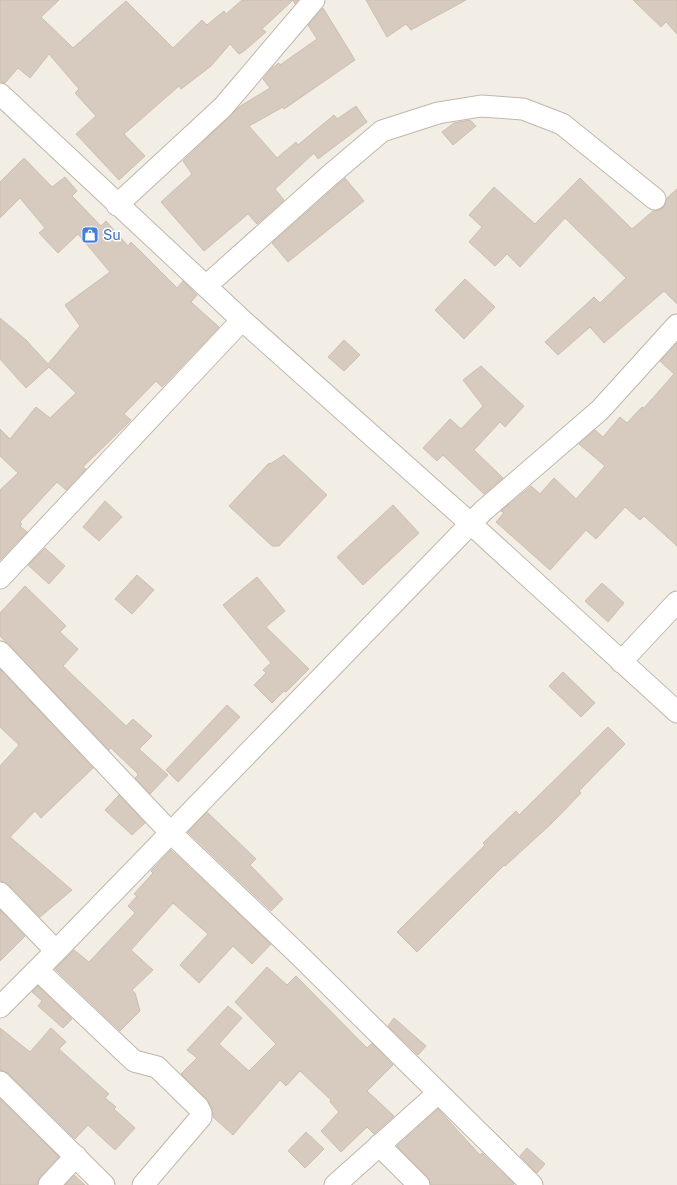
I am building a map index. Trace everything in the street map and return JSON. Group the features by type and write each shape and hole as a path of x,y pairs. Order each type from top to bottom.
{"street":[{"path":"117,205 223,107 314,0"},
{"path":"0,94 117,205 242,320 471,524 677,712"},
{"path":"206,286 382,131 438,113 481,106 523,109 562,124 655,199"},
{"path":"0,578 242,320"},
{"path":"0,1007 38,970 170,832 471,524 600,410 677,325"},
{"path":"621,662 677,602"},
{"path":"0,652 170,832 298,954 532,1185"},
{"path":"0,893 56,951"},
{"path":"38,970 134,1061 157,1067 198,1107 201,1113 201,1117 144,1185"},
{"path":"0,1082 104,1185"},
{"path":"335,1185 438,1093"},
{"path":"379,1145 419,1185"},
{"path":"49,1185 76,1156"}],"building":[{"path":"0,0 59,0 41,17 73,48 126,1 173,48 202,20 207,25 224,11 226,14 242,0 293,0 262,29 266,32 244,51 239,54 230,44 211,66 181,89 179,86 124,134 145,156 119,180 76,134 96,116 75,93 79,89 49,54 30,78 18,68 5,83 0,82"},
{"path":"366,0 466,0 411,30 406,24 387,37"},
{"path":"633,0 677,0 677,34 666,22 661,27"},
{"path":"323,8 355,60 284,109 283,107 249,126 277,158 296,142 298,145 334,115 337,119 356,106 367,122 318,159 314,153 275,189 284,200 257,224 248,214 204,251 161,202 192,174 183,161 239,107 270,88 263,79 272,68 279,63 280,65 317,39 308,25"},
{"path":"470,120 476,126 453,145 442,132 454,123"},
{"path":"24,158 52,187 65,177 77,191 72,196 101,226 106,221 128,246 131,242 177,288 183,281 197,295 191,302 219,327 162,387 156,381 124,414 131,420 83,467 86,469 66,490 57,482 20,522 22,524 20,526 27,532 0,560 0,490 18,473 0,456 0,429 10,439 36,407 50,418 76,393 49,367 26,388 0,359 0,318 26,340 48,364 80,326 65,305 110,272 78,234 58,253 39,233 45,228 20,198 0,218 0,182"},
{"path":"345,178 364,201 288,262 272,243"},
{"path":"580,178 632,229 653,211 664,207 667,198 677,189 677,304 664,291 604,343 590,327 558,355 545,342 594,297 600,303 626,278 565,218 520,267 507,254 495,266 469,242 482,227 469,215 494,187 535,224"},
{"path":"465,279 495,307 464,339 435,310"},
{"path":"344,340 360,355 344,371 328,357"},
{"path":"677,343 677,546 644,516 640,520 625,507 596,539 586,530 550,570 496,522 504,513 501,511 531,486 540,494 554,478 576,499 605,466 579,444 595,430 603,437 620,417 627,423 642,407 644,408 674,374 660,361"},
{"path":"481,366 524,406 505,427 500,422 474,450 503,478 484,494 443,455 437,461 423,448 450,419 461,429 483,406 463,380"},
{"path":"284,455 327,495 279,546 272,546 229,506 269,463 270,464"},
{"path":"105,501 122,517 99,541 83,527"},
{"path":"393,505 419,533 363,585 337,557"},
{"path":"45,548 65,566 49,584 28,565"},
{"path":"137,575 154,590 132,614 115,599"},
{"path":"257,577 285,611 266,627 309,669 286,692 284,691 272,703 254,685 266,673 263,670 271,663 223,605"},
{"path":"602,583 624,603 608,622 585,601"},
{"path":"25,586 66,626 60,632 78,649 63,666 126,726 133,719 152,736 139,749 168,775 150,794 135,778 138,775 137,773 111,748 109,750 0,636 0,613"},
{"path":"0,669 93,768 41,818 35,811 10,837 72,890 40,917 9,885 0,881 0,766 19,745 0,727"},
{"path":"563,672 595,703 581,717 549,686"},
{"path":"227,705 240,717 178,782 166,770"},
{"path":"608,727 625,744 579,791 581,793 552,823 505,866 504,865 417,952 397,932 485,845 483,843 516,811 519,815"},
{"path":"119,795 145,823 132,835 105,810"},
{"path":"207,812 256,859 250,865 283,899 271,911 188,832"},
{"path":"171,850 271,944 252,964 233,946 199,983 180,965 208,934 173,903 131,950 153,970 132,990 135,993 140,1011 120,1031 55,969 74,950 89,962 135,913 128,906 137,896 134,894 153,873 151,871"},
{"path":"0,910 25,936 0,961"},
{"path":"267,967 287,985 296,976 367,1048 372,1043 393,1065 367,1091 394,1116 374,1134 367,1127 341,1152 321,1131 339,1112 330,1102 331,1100 300,1071 286,1086 280,1080 233,1135 213,1117 212,1108 207,1099 181,1074 197,1058 187,1050 228,1006 242,1018 219,1044 249,1071 276,1044 235,1002"},
{"path":"38,986 72,1019 63,1028 38,1006 42,1001 32,992"},
{"path":"394,1018 426,1046 418,1055 388,1026"},
{"path":"0,1028 30,1052 51,1028 66,1042 59,1049 109,1094 105,1098 116,1107 114,1109 135,1128 115,1150 88,1125 75,1139 8,1073 0,1070"},
{"path":"0,1099 59,1157 40,1177 37,1185 0,1185"},
{"path":"438,1109 480,1155 482,1153 514,1184 513,1185 431,1185 427,1177 397,1146"},
{"path":"306,1132 324,1149 305,1168 288,1151"},
{"path":"527,1148 545,1164 537,1173 520,1156"},
{"path":"74,1175 85,1185 65,1185"}],"place":[{"name":"Su","path":"90,235"}]}
